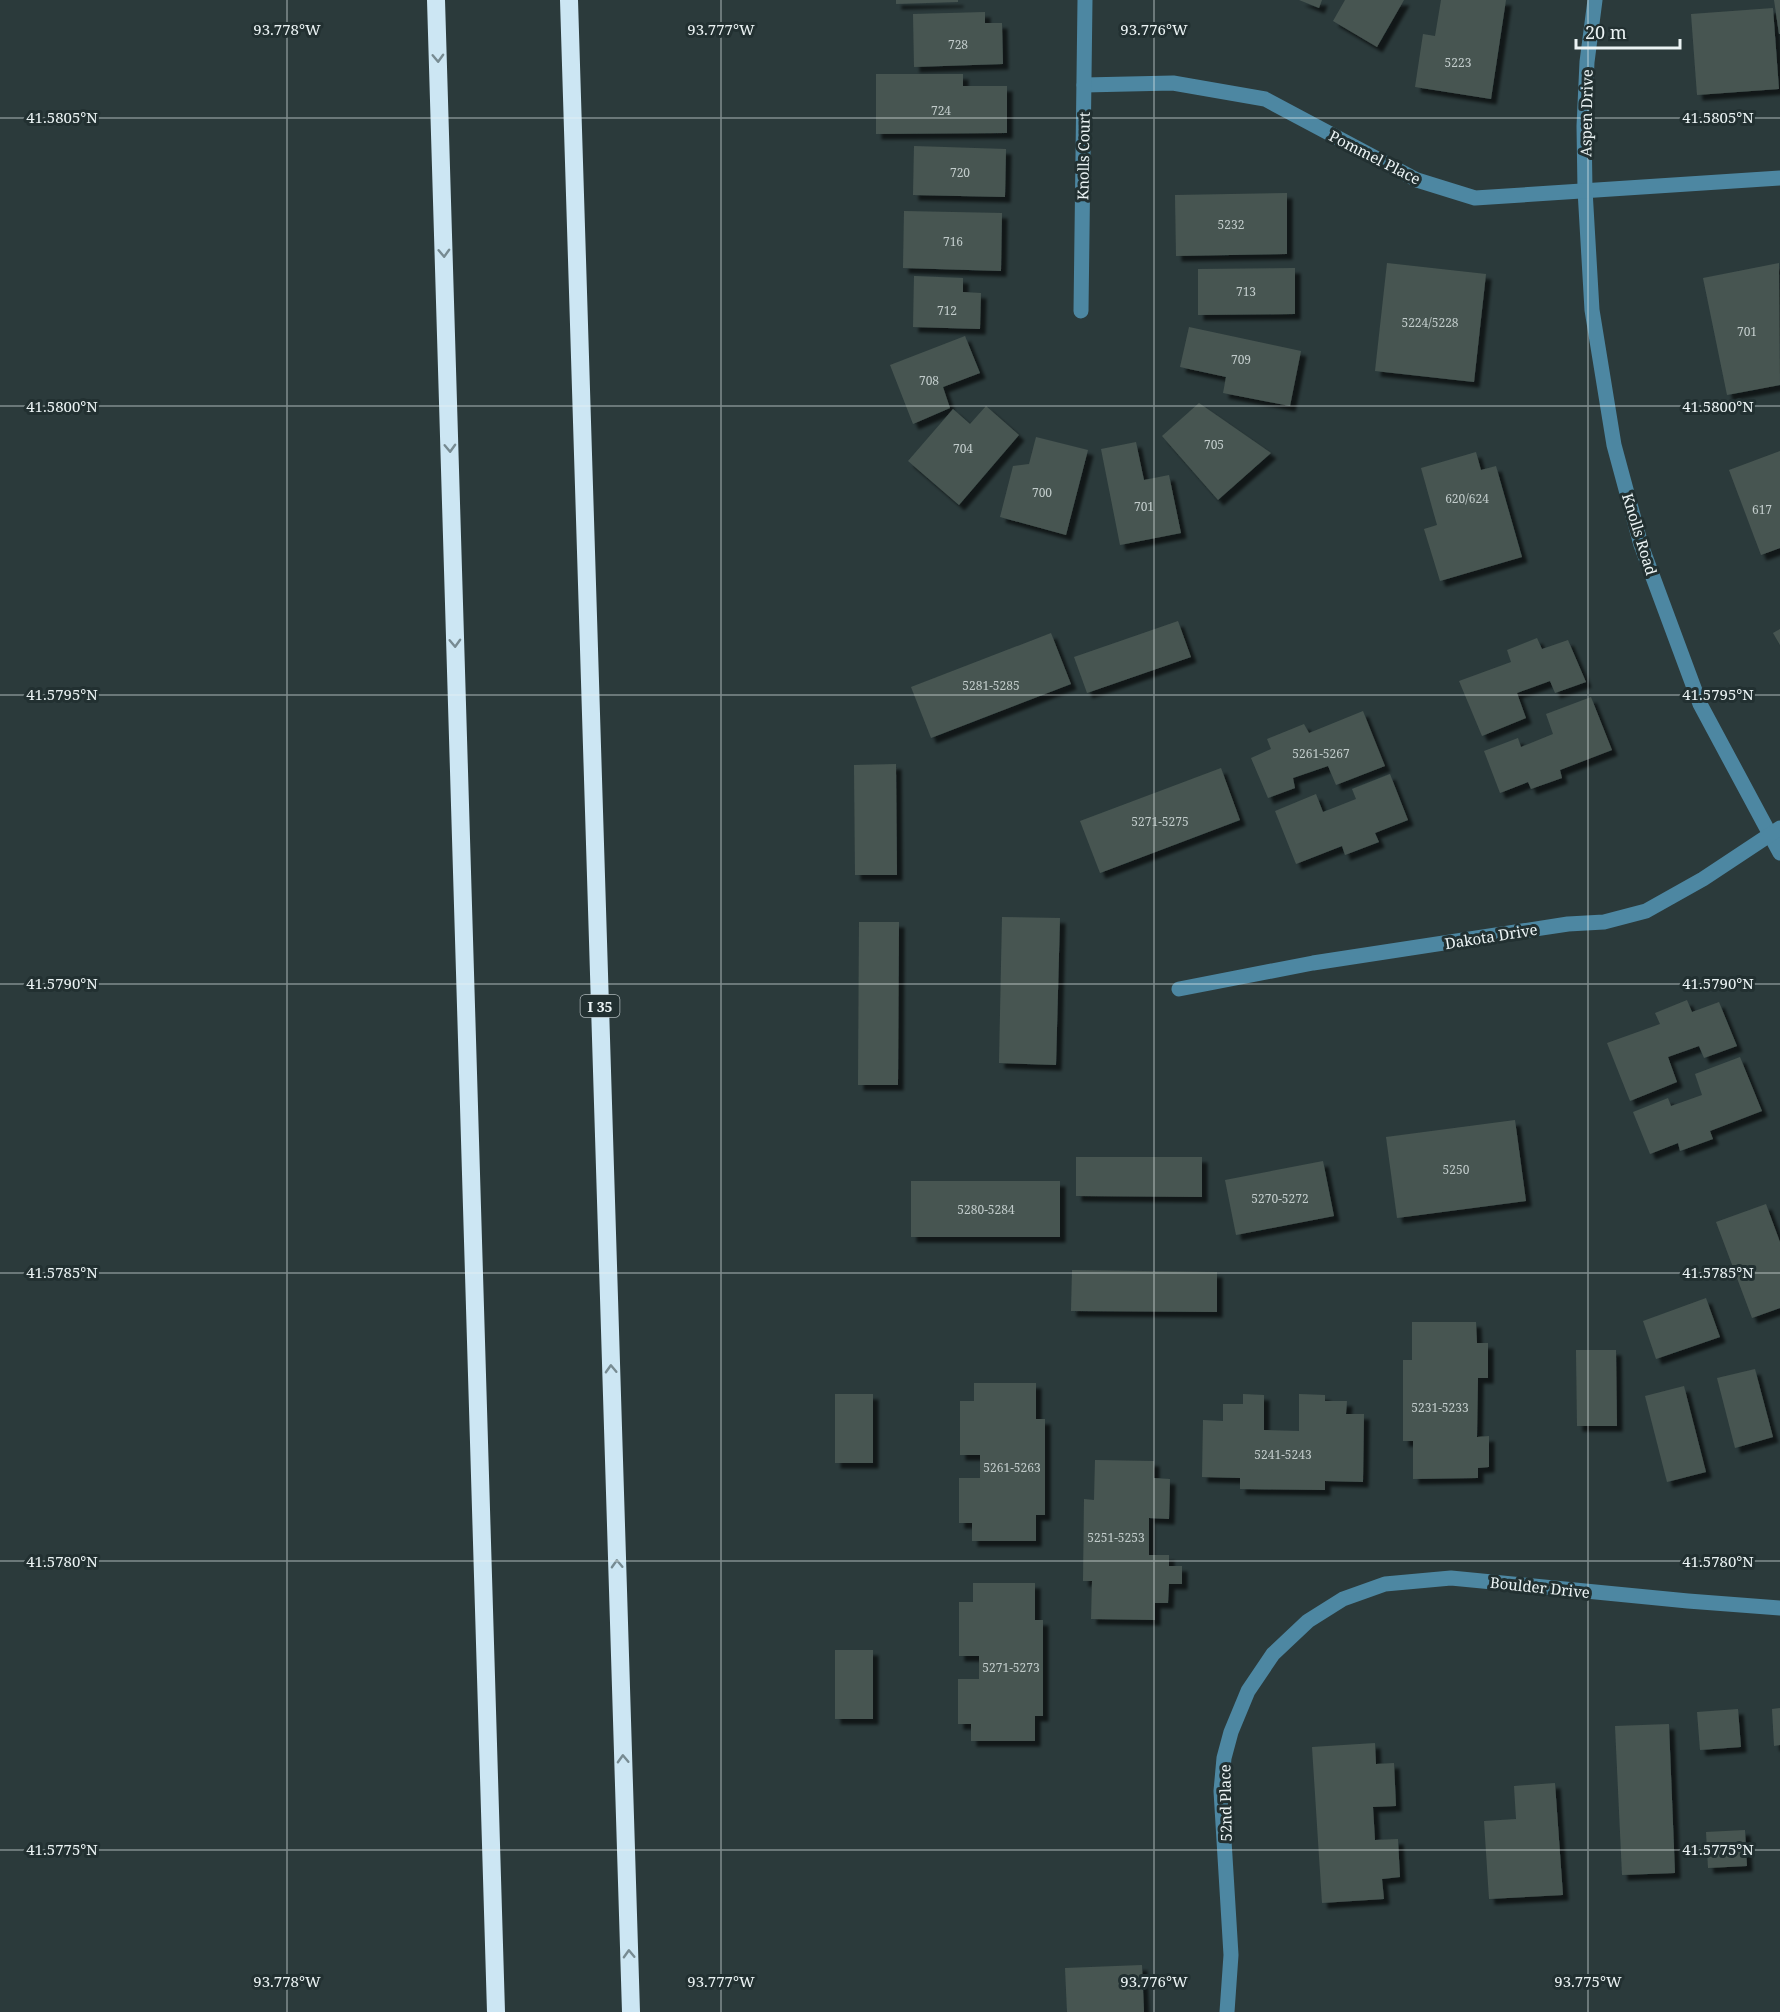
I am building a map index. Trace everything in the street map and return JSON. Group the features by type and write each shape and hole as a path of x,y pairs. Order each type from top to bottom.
{"highway":[{"path":"436,0 496,2012"},
{"name":"I 35","path":"569,0 631,2012"}],"street":[{"name":"Knolls Court","path":"1081,311 1085,0"},
{"name":"Aspen Drive","path":"1585,190 1584,126 1587,62 1595,0"},
{"name":"Pommel Place","path":"1084,85 1173,83 1265,99 1417,180 1475,198 1780,178"},
{"name":"Knolls Road","path":"1585,190 1592,310 1614,445 1641,545 1700,704 1774,832 1780,854"},
{"name":"Dakota Drive","path":"1179,988 1313,963 1568,924 1604,922 1646,911 1703,879 1774,832"},
{"name":"Boulder Drive","path":"1308,1621 1343,1599 1385,1584 1451,1578 1780,1608"},
{"name":"52nd Place","path":"1227,2012 1232,1955 1221,1791 1224,1758 1231,1732 1248,1691 1273,1654 1308,1621"}],"building":[{"path":"896,0 958,0 958,2 896,4"},
{"path":"1299,0 1322,0 1319,8"},
{"path":"1345,0 1404,0 1377,47 1333,21"},
{"path":"1441,0 1506,0 1491,99 1415,87 1423,34 1435,36"},
{"path":"1774,0 1780,0 1780,34 1779,34"},
{"path":"1773,8 1779,89 1697,95 1691,14"},
{"path":"985,12 985,23 1002,23 1003,64 914,67 913,14"},
{"path":"876,74 963,74 963,86 1007,86 1007,133 876,134"},
{"path":"914,146 1006,149 1005,197 913,195"},
{"path":"1287,193 1287,254 1176,256 1175,195"},
{"path":"904,211 1002,213 1001,271 903,268"},
{"path":"1387,263 1486,274 1474,382 1375,371"},
{"path":"1779,263 1780,385 1727,395 1703,278"},
{"path":"1295,268 1295,314 1198,315 1198,269"},
{"path":"914,276 963,278 963,292 981,293 980,329 913,327"},
{"path":"1189,327 1301,351 1290,406 1223,393 1226,377 1180,367"},
{"path":"965,336 980,373 943,387 950,408 913,424 890,365"},
{"path":"1199,403 1271,453 1218,500 1162,436"},
{"path":"986,406 1019,435 959,505 908,461 953,409 970,424"},
{"path":"1036,437 1088,450 1066,535 1000,517 1013,466 1029,464"},
{"path":"1136,442 1144,480 1169,475 1181,533 1120,545 1101,449"},
{"path":"1780,451 1780,548 1761,555 1729,470"},
{"path":"1476,452 1481,470 1496,466 1522,557 1440,581 1424,529 1437,525 1421,468"},
{"path":"1178,621 1191,657 1087,693 1074,657"},
{"path":"1780,629 1780,645 1773,633"},
{"path":"1051,633 1071,684 931,738 911,687"},
{"path":"1537,638 1542,649 1568,640 1586,682 1555,693 1550,681 1517,693 1526,718 1482,736 1459,681 1511,662 1507,650"},
{"path":"1591,697 1612,750 1560,770 1562,778 1531,789 1528,782 1500,793 1484,751 1518,738 1521,747 1553,734 1546,714"},
{"path":"1363,711 1385,766 1336,785 1328,766 1293,778 1295,788 1268,798 1251,758 1271,749 1267,739 1304,724 1309,733"},
{"path":"896,764 897,875 855,875 854,765"},
{"path":"1221,768 1240,820 1100,873 1080,821"},
{"path":"1390,774 1408,820 1375,833 1379,842 1345,855 1342,846 1296,864 1275,811 1316,794 1323,812 1356,799 1352,789"},
{"path":"1002,917 1060,918 1056,1065 999,1063"},
{"path":"859,922 899,922 898,1085 858,1085"},
{"path":"1687,1000 1692,1012 1719,1002 1737,1046 1704,1058 1699,1046 1668,1057 1677,1082 1630,1101 1607,1043 1660,1024 1655,1013"},
{"path":"1740,1057 1762,1111 1710,1131 1713,1139 1680,1151 1678,1143 1650,1154 1633,1112 1668,1098 1671,1106 1702,1095 1695,1074"},
{"path":"1515,1120 1526,1201 1397,1218 1386,1137"},
{"path":"1076,1157 1202,1157 1202,1197 1076,1196"},
{"path":"1323,1161 1334,1216 1236,1235 1225,1180"},
{"path":"911,1181 1060,1181 1060,1237 911,1237"},
{"path":"1766,1204 1780,1242 1780,1308 1752,1318 1716,1222"},
{"path":"1072,1270 1217,1272 1217,1312 1071,1311"},
{"path":"1706,1298 1720,1337 1656,1359 1643,1321"},
{"path":"1412,1322 1476,1322 1477,1343 1488,1343 1488,1378 1478,1378 1477,1437 1489,1436 1489,1467 1478,1468 1478,1478 1413,1479 1413,1441 1403,1441 1403,1360 1412,1360"},
{"path":"1576,1350 1616,1350 1617,1426 1577,1426"},
{"path":"1755,1369 1773,1437 1735,1448 1717,1378"},
{"path":"974,1383 1036,1383 1036,1419 1045,1419 1045,1515 1036,1515 1036,1541 972,1541 972,1523 959,1523 959,1478 980,1478 980,1455 960,1455 960,1401 974,1401"},
{"path":"1684,1386 1706,1472 1667,1482 1645,1396"},
{"path":"835,1394 873,1394 873,1463 835,1463"},
{"path":"1243,1394 1264,1395 1264,1430 1299,1431 1299,1394 1325,1395 1325,1401 1347,1401 1346,1414 1364,1414 1363,1482 1325,1481 1325,1490 1240,1489 1240,1478 1202,1477 1203,1420 1223,1421 1223,1404 1243,1404"},
{"path":"1095,1460 1154,1461 1154,1478 1170,1479 1169,1519 1149,1518 1149,1555 1169,1555 1169,1566 1182,1566 1182,1584 1169,1584 1168,1603 1155,1603 1155,1620 1091,1619 1092,1581 1083,1581 1084,1499 1094,1500"},
{"path":"973,1583 1035,1583 1035,1620 1043,1620 1043,1716 1035,1716 1035,1741 971,1741 971,1724 958,1724 958,1679 979,1679 979,1656 959,1656 959,1602 973,1602"},
{"path":"835,1650 873,1650 873,1719 835,1719"},
{"path":"1780,1708 1780,1745 1774,1746 1772,1709"},
{"path":"1738,1709 1741,1747 1700,1750 1697,1712"},
{"path":"1669,1724 1675,1873 1622,1875 1615,1726"},
{"path":"1375,1743 1376,1764 1394,1763 1396,1806 1373,1807 1375,1840 1398,1839 1400,1877 1382,1879 1384,1899 1322,1903 1312,1747"},
{"path":"1555,1783 1563,1895 1489,1899 1484,1821 1516,1819 1514,1786"},
{"path":"1745,1830 1747,1866 1708,1868 1706,1832"},
{"path":"1142,1965 1144,2012 1067,2012 1065,1968"}]}
